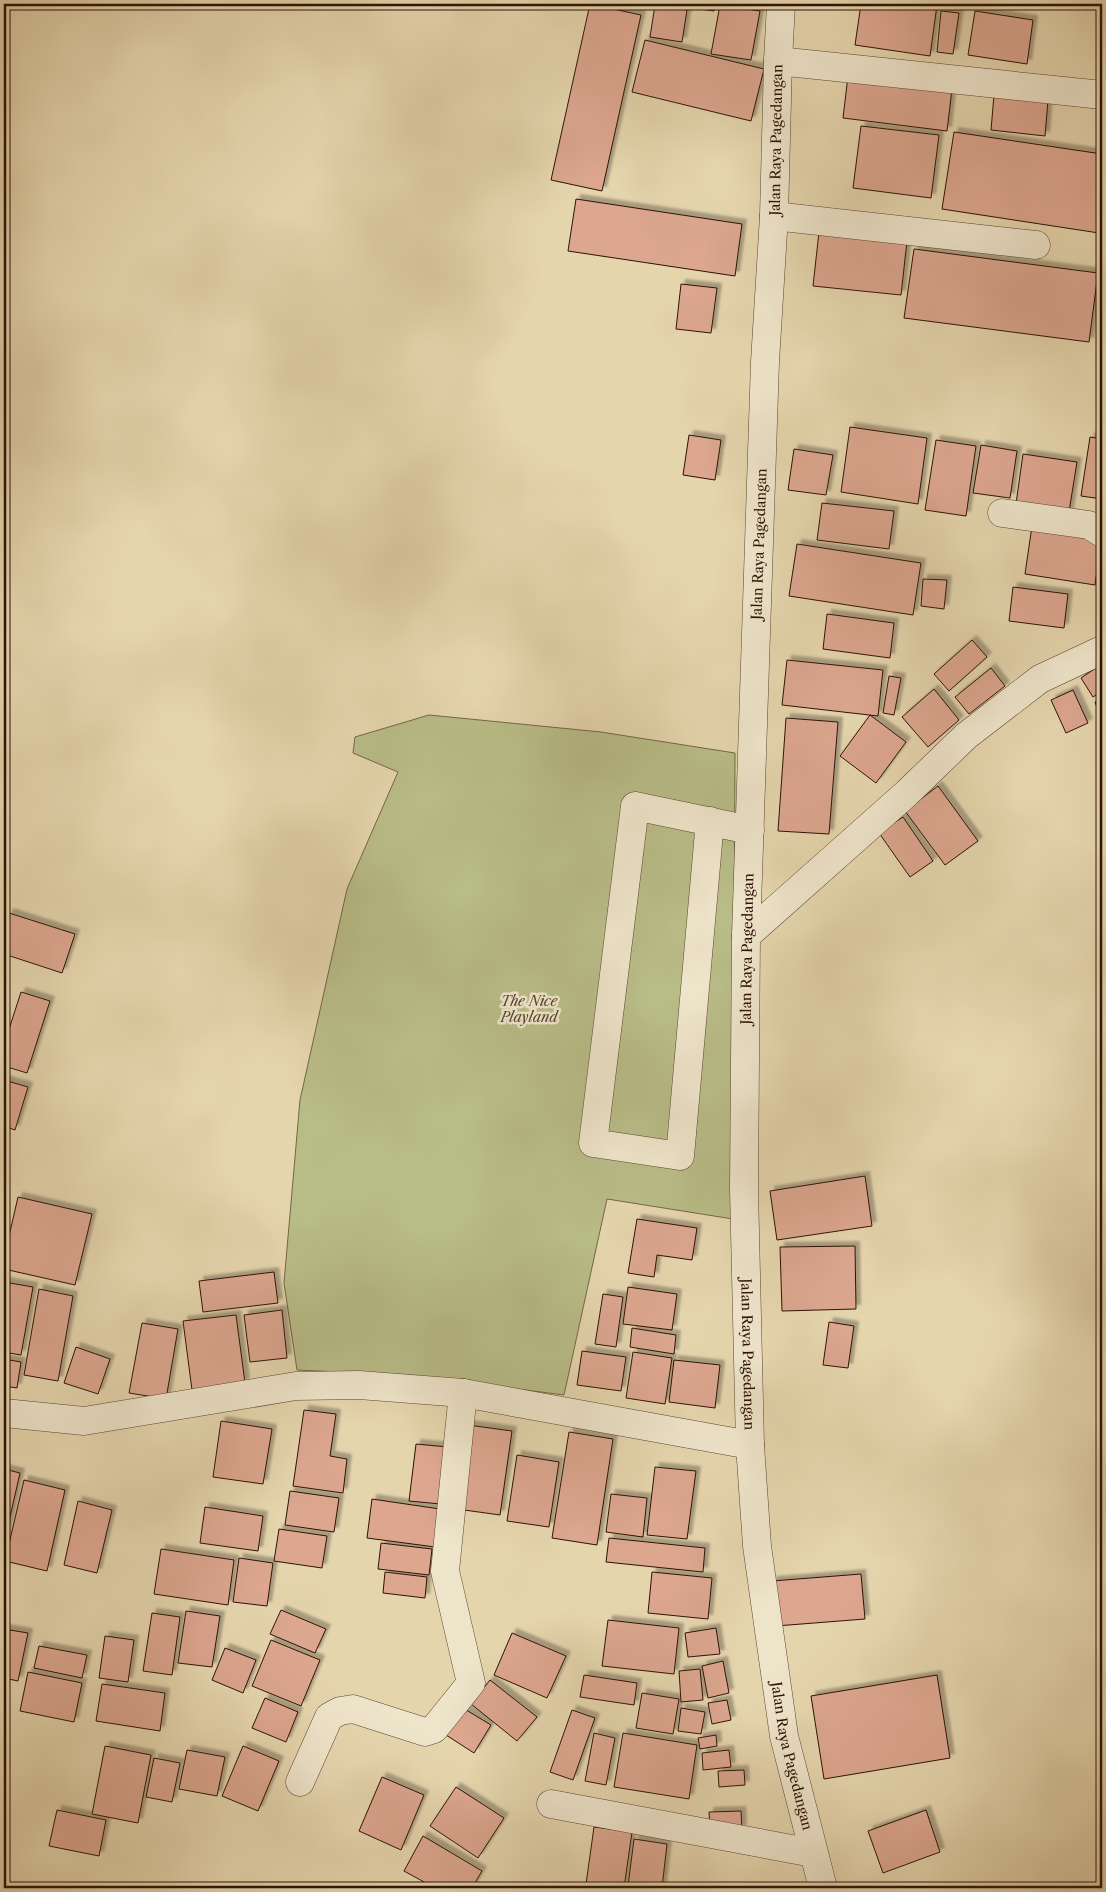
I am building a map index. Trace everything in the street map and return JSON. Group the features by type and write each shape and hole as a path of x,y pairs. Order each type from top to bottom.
{"street":[{"name":"Jalan Raya Pagedangan","path":"781,4 774,216 765,362 746,936 744,1188 750,1445 757,1546 784,1736 823,1888"},
{"path":"778,61 1102,95"},
{"path":"774,216 1036,245"},
{"path":"1002,513 1089,525 1102,533"},
{"path":"746,936 907,793 966,736 1040,679 1102,650"},
{"path":"710,821 680,1156 593,1143 635,806 710,821 750,830"},
{"path":"4,1413 84,1421 296,1386 360,1385 463,1394 750,1445"},
{"path":"300,1782 329,1717 340,1711 352,1709 425,1732 434,1728 471,1684 445,1571 463,1394"},
{"path":"551,1804 813,1852"}],"green space":[{"name":"The Nice Playland","path":"429,715 601,732 735,753 733,1219 607,1199 564,1395 410,1375 297,1370 284,1283 300,1100 347,889 398,772 353,753 355,737"}],"building":[{"path":"590,4 641,15 602,191 551,180"},
{"path":"671,4 716,4 714,11"},
{"path":"861,4 937,5 930,56 855,45"},
{"path":"655,5 687,10 682,42 650,37"},
{"path":"720,5 760,11 751,60 711,54"},
{"path":"941,11 959,13 953,54 937,52"},
{"path":"975,11 1033,20 1027,64 968,55"},
{"path":"645,40 764,69 751,121 632,92"},
{"path":"848,76 952,89 947,131 843,118"},
{"path":"994,95 1048,100 1045,136 991,130"},
{"path":"861,126 939,135 931,198 853,188"},
{"path":"954,132 1102,154 1102,209 1099,233 942,209"},
{"path":"576,199 742,224 735,276 568,251"},
{"path":"819,232 907,241 901,295 813,286"},
{"path":"914,249 1098,273 1089,342 904,318"},
{"path":"681,284 717,288 711,333 676,329"},
{"path":"850,427 927,438 918,504 841,492"},
{"path":"689,435 721,440 715,480 683,475"},
{"path":"1090,437 1102,439 1102,499 1081,496"},
{"path":"936,440 976,446 966,516 925,510"},
{"path":"981,445 1017,451 1010,498 973,493"},
{"path":"794,449 833,455 826,495 788,490"},
{"path":"1023,454 1077,462 1068,518 1015,511"},
{"path":"822,503 894,511 889,549 817,540"},
{"path":"1032,526 1102,536 1095,585 1025,574"},
{"path":"797,544 921,563 913,615 789,596"},
{"path":"923,579 947,580 944,609 921,606"},
{"path":"1013,587 1068,594 1064,628 1009,621"},
{"path":"827,614 894,623 890,658 823,649"},
{"path":"972,640 987,657 949,691 934,674"},
{"path":"787,660 883,670 878,716 782,705"},
{"path":"1102,664 1102,691 1093,697 1081,678"},
{"path":"991,668 1005,686 969,714 955,697"},
{"path":"889,676 901,678 894,715 883,713"},
{"path":"934,689 959,720 928,747 902,717"},
{"path":"1073,690 1088,723 1066,733 1051,700"},
{"path":"1102,699 1102,722 1095,702"},
{"path":"870,715 906,742 876,783 840,756"},
{"path":"786,718 838,722 829,834 778,831"},
{"path":"938,786 978,841 945,865 905,811"},
{"path":"903,817 933,861 910,877 879,833"},
{"path":"9,913 75,934 62,973 4,954 4,928"},
{"path":"21,992 50,1001 27,1073 4,1066 4,1045"},
{"path":"4,1080 28,1087 15,1130 4,1126"},
{"path":"865,1176 872,1226 777,1240 770,1191"},
{"path":"18,1197 92,1214 75,1285 4,1269 4,1258"},
{"path":"637,1219 697,1228 692,1260 657,1255 654,1277 628,1273"},
{"path":"855,1246 856,1309 782,1311 780,1247"},
{"path":"274,1272 278,1303 203,1312 199,1281"},
{"path":"4,1282 33,1287 21,1355 4,1352"},
{"path":"628,1287 677,1294 672,1330 623,1324"},
{"path":"39,1289 73,1296 58,1381 24,1375"},
{"path":"603,1294 623,1297 616,1347 595,1344"},
{"path":"282,1310 287,1358 250,1362 244,1315"},
{"path":"236,1315 245,1383 192,1390 183,1321"},
{"path":"829,1322 854,1326 848,1368 823,1365"},
{"path":"142,1323 178,1329 166,1399 129,1393"},
{"path":"632,1328 676,1335 674,1354 630,1347"},
{"path":"76,1347 110,1359 98,1394 64,1383"},
{"path":"582,1351 626,1357 621,1391 577,1385"},
{"path":"633,1352 672,1358 665,1404 626,1398"},
{"path":"4,1359 21,1362 17,1388 4,1386"},
{"path":"674,1360 720,1365 715,1408 669,1402"},
{"path":"304,1410 336,1414 330,1456 347,1459 343,1493 293,1486"},
{"path":"221,1421 272,1429 263,1484 213,1477"},
{"path":"468,1425 512,1431 500,1515 457,1509"},
{"path":"569,1432 613,1439 597,1545 552,1538"},
{"path":"416,1444 448,1447 441,1504 409,1501"},
{"path":"517,1455 559,1462 549,1527 507,1521"},
{"path":"655,1467 696,1471 687,1539 647,1535"},
{"path":"4,1469 20,1473 4,1543"},
{"path":"24,1480 65,1490 47,1571 5,1561"},
{"path":"290,1491 339,1498 334,1532 285,1525"},
{"path":"611,1494 647,1498 643,1537 606,1532"},
{"path":"372,1499 440,1509 435,1547 367,1538"},
{"path":"78,1501 112,1510 97,1573 64,1565"},
{"path":"205,1507 263,1516 258,1551 200,1543"},
{"path":"279,1529 327,1536 322,1568 274,1561"},
{"path":"609,1538 705,1548 703,1572 606,1562"},
{"path":"381,1543 432,1549 429,1575 378,1569"},
{"path":"161,1549 234,1560 228,1605 154,1594"},
{"path":"239,1558 273,1563 267,1606 233,1602"},
{"path":"385,1572 427,1577 425,1598 383,1593"},
{"path":"652,1572 712,1578 708,1619 648,1613"},
{"path":"861,1574 865,1619 776,1626 772,1581"},
{"path":"281,1610 326,1629 315,1653 270,1634"},
{"path":"186,1611 220,1616 212,1667 178,1663"},
{"path":"152,1613 180,1617 172,1675 143,1671"},
{"path":"608,1620 679,1628 674,1674 602,1666"},
{"path":"716,1628 720,1654 688,1657 685,1633"},
{"path":"4,1629 28,1633 18,1681 4,1678"},
{"path":"512,1633 566,1656 547,1698 494,1675"},
{"path":"105,1636 134,1640 128,1682 99,1678"},
{"path":"271,1640 320,1660 301,1706 252,1686"},
{"path":"39,1646 87,1655 82,1678 34,1668"},
{"path":"225,1648 256,1660 243,1693 212,1680"},
{"path":"723,1661 729,1693 708,1698 702,1666"},
{"path":"700,1669 703,1700 681,1702 679,1671"},
{"path":"28,1672 82,1683 74,1722 20,1711"},
{"path":"584,1675 637,1683 634,1705 580,1697"},
{"path":"937,1675 950,1758 824,1779 811,1696"},
{"path":"490,1680 537,1717 517,1741 471,1704"},
{"path":"102,1684 165,1693 160,1731 96,1721"},
{"path":"642,1693 679,1699 673,1734 636,1728"},
{"path":"265,1698 298,1712 286,1742 252,1728"},
{"path":"727,1700 731,1720 712,1724 708,1703"},
{"path":"463,1708 491,1725 474,1753 446,1735"},
{"path":"681,1708 705,1712 701,1734 678,1731"},
{"path":"572,1710 595,1718 573,1780 550,1772"},
{"path":"594,1733 615,1738 606,1785 585,1781"},
{"path":"623,1733 697,1745 689,1799 614,1787"},
{"path":"716,1735 717,1746 700,1749 698,1738"},
{"path":"105,1746 151,1755 138,1823 92,1814"},
{"path":"243,1746 279,1761 258,1811 222,1796"},
{"path":"187,1750 225,1757 217,1796 179,1789"},
{"path":"729,1750 731,1767 703,1770 702,1753"},
{"path":"154,1758 180,1763 172,1802 146,1797"},
{"path":"744,1770 745,1785 719,1787 718,1771"},
{"path":"382,1777 424,1795 401,1850 359,1831"},
{"path":"456,1787 504,1818 478,1858 430,1826"},
{"path":"57,1810 106,1820 99,1856 49,1846"},
{"path":"926,1810 940,1852 883,1873 868,1831"},
{"path":"741,1811 742,1829 710,1830 709,1812"},
{"path":"594,1827 632,1832 624,1888 586,1884"},
{"path":"423,1836 482,1871 472,1888 435,1888 404,1871"},
{"path":"634,1839 667,1844 662,1888 628,1886"}]}
